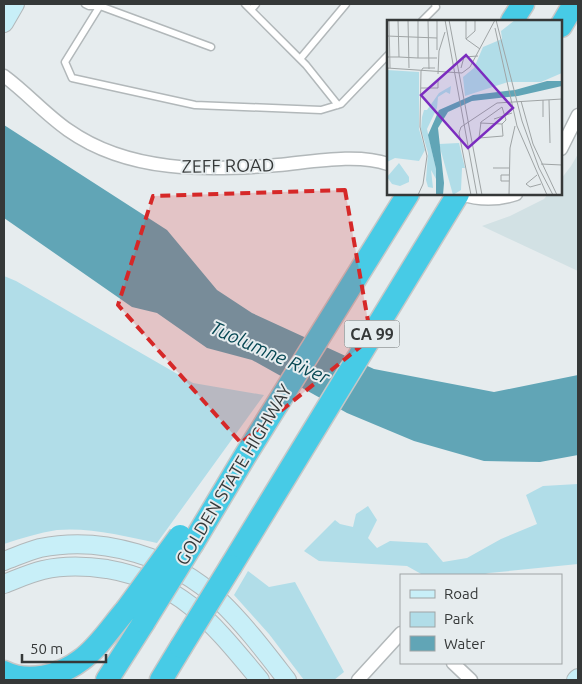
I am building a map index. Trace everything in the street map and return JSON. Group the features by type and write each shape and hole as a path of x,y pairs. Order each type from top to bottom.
{"highway":[{"path":"513,20 523,4"},
{"path":"562,24 574,4"},
{"name":"GOLDEN STATE HIGHWAY","path":"135,616 245,456 407,195"},
{"name":"CA 99","path":"163,680 181,647 458,195"},
{"path":"4,672 13,677 36,678 52,675 82,660 135,616"},
{"path":"107,680 135,616"}],"main road":[{"path":"4,23 15,4"},
{"path":"4,561 39,548 77,544 114,548 165,564 197,582 220,601 287,680"},
{"path":"4,584 44,570 78,566 111,570 143,578 184,600 205,617 260,680"}],"street":[{"name":"ZEFF ROAD","path":"4,76 66,129 84,141 147,162 175,167 204,169 231,169 338,160 358,160 387,164"},
{"path":"562,147 578,115"},
{"path":"464,195 478,198 510,195"},
{"path":"358,680 400,635"},
{"path":"454,664 471,680"}],"lane":[{"path":"85,4 90,6 100,4 211,47"},
{"path":"100,4 65,62 72,78 195,105 321,110 341,104 387,57"},
{"path":"245,4 300,59 338,105"},
{"path":"252,10 256,4"},
{"path":"300,59 346,4"},
{"path":"423,20 436,7 435,4"}],"highlighted area":[{"path":"345,190 371,338 241,443 118,305 153,196"}],"shaded area":[{"path":"578,154 578,271 482,226 510,216 544,199 547,195 562,195 562,178"}],"green space":[{"path":"4,276 16,281 193,383 264,395 157,543 107,533 69,529 44,533 4,544"},
{"path":"578,484 578,564 486,574 421,574 407,566 319,561 304,551 335,520 340,524 353,527 356,514 368,506 377,520 368,538 377,548 390,541 427,543 443,562 467,558 501,539 537,524 526,495 543,486"},
{"path":"248,571 269,587 295,582 344,672 334,680 304,680 269,634 234,595"}],"water":[{"name":"Tuolumne River","path":"4,125 167,230 217,290 252,313 374,369 494,392 578,375 578,455 540,462 484,461 414,441 347,413 252,360 207,348 157,313 132,307 4,218"}]}
